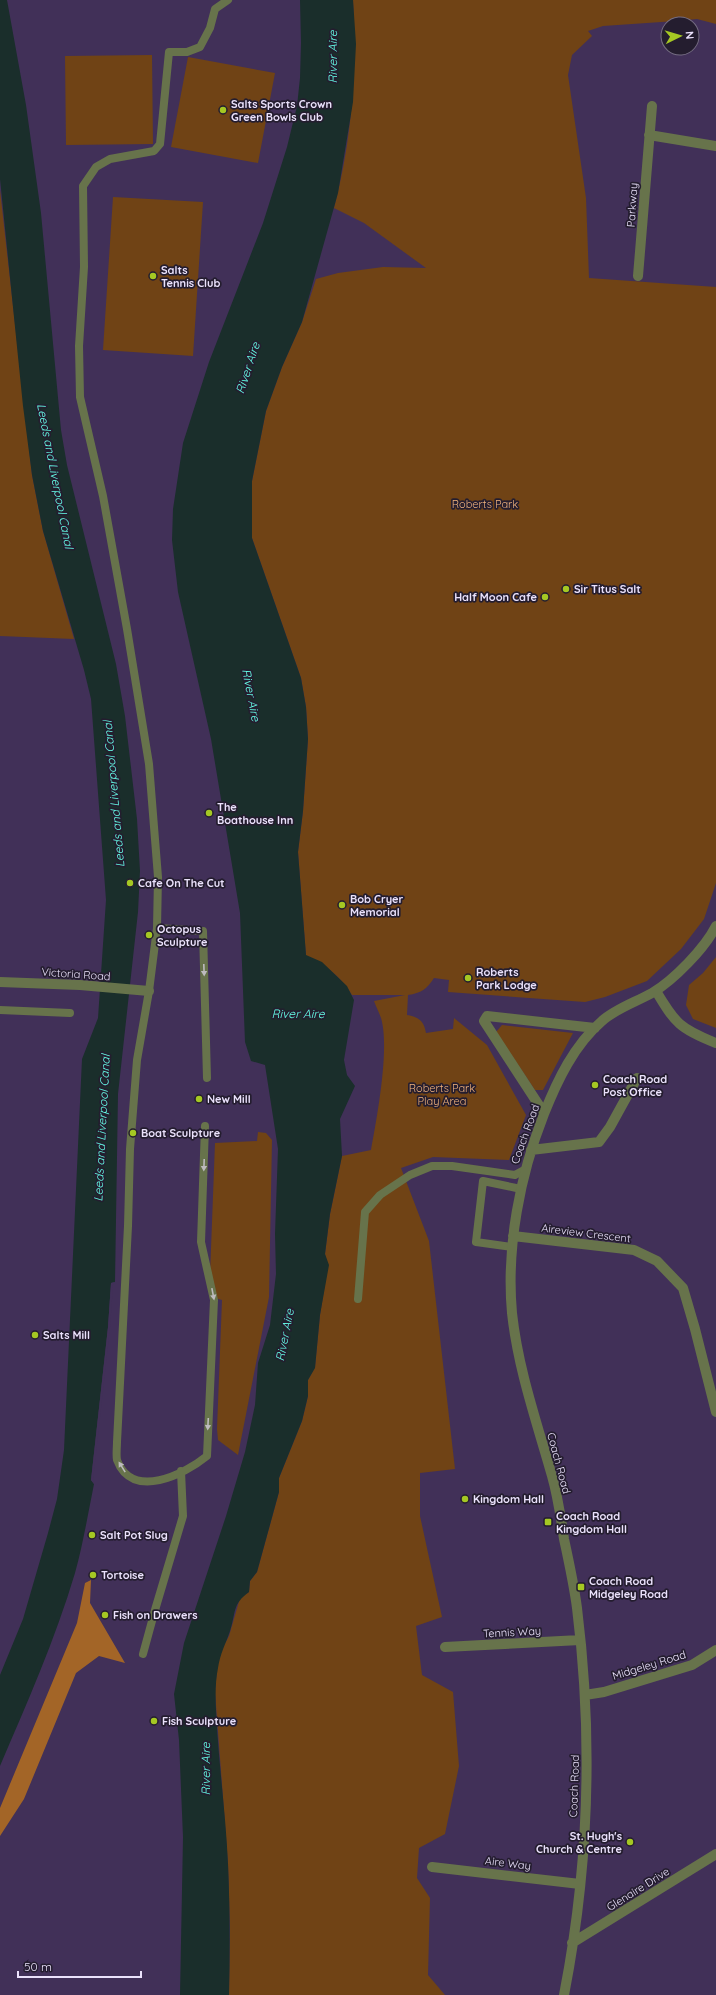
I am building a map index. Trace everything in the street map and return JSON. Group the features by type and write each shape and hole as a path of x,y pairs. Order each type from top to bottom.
{"street":[{"name":"Parkway","path":"638,276 652,106"},
{"path":"649,135 716,146"},
{"name":"Coach Road","path":"564,1995 580,1884 588,1762 585,1695 577,1605 553,1481 525,1384 512,1312 513,1236 524,1170 544,1112 571,1057 603,1020 656,990 697,952 711,936 716,926"},
{"name":"Victoria Road","path":"0,982 80,985 146,991"},
{"path":"656,990 669,1012 682,1027 716,1043"},
{"path":"544,1112 484,1021 487,1016 595,1028"},
{"path":"531,1150 599,1142 610,1127 637,1078"},
{"name":"Aireview Crescent","path":"513,1236 634,1250 657,1261 683,1288 716,1412"},
{"name":"Tennis Way","path":"445,1647 580,1640"},
{"name":"Midgeley Road","path":"585,1695 604,1692 692,1665 716,1650"},
{"name":"Glenaire Drive","path":"572,1943 716,1854"},
{"name":"Aire Way","path":"432,1867 580,1884"}],"lane":[{"path":"205,1126 201,1242 214,1300 207,1456 195,1466 181,1472 154,1482 138,1482 126,1473 117,1460 130,1149 137,1060 146,991 157,928 158,877 149,764 127,629 104,504 80,397 79,346 84,267 83,186 96,167 110,159 154,151 160,144 170,52 187,52 200,47 210,28 215,8 228,0"},
{"path":"157,928 203,931 207,1078"},
{"path":"0,1010 70,1013"},
{"path":"358,1298 365,1212 380,1195 410,1175 432,1166 452,1166 515,1175 524,1170"},
{"path":"512,1247 476,1242 483,1181 521,1189"},
{"path":"143,1654 154,1610 183,1516 181,1472"}],"green space":[{"path":"353,0 716,0 716,24 700,20 700,16 660,16 660,22 603,26 588,31 592,36 572,55 568,75 586,198 589,278 716,287 716,883 704,919 681,949 647,981 605,997 585,1002 448,992 449,980 434,978 423,990 408,995 407,1015 418,1018 424,1025 426,1033 453,1029 454,1018 487,1045 526,1115 509,1160 433,1157 401,1168 429,1241 455,1469 420,1473 420,1516 442,1617 416,1626 422,1675 453,1692 459,1766 445,1834 419,1848 417,1878 430,1898 428,1975 445,1995 229,1995 230,1928 228,1864 215,1692 217,1668 222,1649 229,1636 240,1598 249,1592 250,1581 257,1572 279,1492 279,1478 302,1421 308,1396 308,1380 315,1367 320,1315 328,1265 325,1254 330,1214 342,1156 371,1150 382,1083 384,1047 381,1018 374,1001 405,995 352,995 338,977 320,963 306,956 298,852 303,811 308,739 306,707 301,678 252,538 252,481 266,411 282,367 302,322 316,279 338,273 383,267 426,268 364,223 334,208 345,157 352,105 354,26"},
{"path":"152,55 153,144 66,145 65,56"},
{"name":"Salts Sports Crown Green Bowls Club","path":"188,57 275,73 258,163 171,147"},
{"path":"0,190 32,475 43,531 74,639 0,636"},
{"name":"Salts Tennis Club","path":"113,197 203,202 193,356 103,350"},
{"path":"716,957 716,1028 693,1019 686,1005 689,985 703,973"},
{"path":"502,1025 573,1033 543,1090 535,1090 496,1032"},
{"path":"258,1132 266,1133 272,1140 269,1297 238,1455 218,1440 217,1429 222,1300 215,1298 210,1275 215,1143 257,1141"}],"shaded area":[{"path":"91,1580 90,1603 125,1663 99,1656 76,1673 24,1799 0,1836 0,1808 77,1623 85,1583"}],"water":[{"name":"Leeds and Liverpool Canal","path":"0,0 7,0 26,105 41,213 61,430 67,465 116,664 125,716 137,819 140,871 138,912 118,1094 115,1282 111,1283 108,1327 91,1480 94,1484 75,1573 59,1623 0,1766 0,1675 23,1619 48,1533 57,1499 64,1450 82,1059 98,1018 106,900 91,699 84,670 43,531 32,475 23,406 0,179"},
{"name":"River Aire","path":"300,0 353,0 356,44 353,102 338,193 302,322 282,367 266,411 252,481 252,538 301,678 306,707 308,739 303,811 298,852 306,955 322,962 347,986 354,1000 344,1060 347,1075 355,1086 340,1119 342,1156 330,1214 325,1254 329,1265 320,1315 315,1368 308,1380 308,1396 302,1421 279,1478 279,1492 257,1572 250,1581 249,1592 244,1596 235,1609 230,1631 220,1658 216,1683 217,1728 229,1880 229,1995 180,1995 183,1837 179,1740 174,1694 184,1643 226,1516 245,1452 255,1405 258,1363 270,1325 276,1274 275,1234 278,1149 265,1065 251,1061 245,1042 240,913 211,739 178,592 172,540 173,509 183,443 209,362 263,223 287,147 297,106 300,78"}],"pier":[{"path":"115,1282 113,1285 110,1327 93,1480 94,1484 91,1480 108,1327 111,1283"}],"place":[{"name":"Salts Sports Crown Green Bowls Club","path":"223,110"},
{"name":"Salts Tennis Club","path":"153,276"},
{"name":"Sir Titus Salt","path":"566,589"},
{"name":"Half Moon Cafe","path":"545,597"},
{"name":"The Boathouse Inn","path":"209,813"},
{"name":"Cafe On The Cut","path":"130,883"},
{"name":"Bob Cryer Memorial","path":"342,905"},
{"name":"Octopus Sculpture","path":"149,935"},
{"name":"Roberts Park Lodge","path":"468,978"},
{"name":"Coach Road Post Office","path":"595,1085"},
{"name":"New Mill","path":"199,1099"},
{"name":"Boat Sculpture","path":"133,1133"},
{"name":"Salts Mill","path":"35,1335"},
{"name":"Kingdom Hall","path":"465,1499"},
{"name":"Coach Road Kingdom Hall","path":"548,1522"},
{"name":"Salt Pot Slug","path":"92,1535"},
{"name":"Tortoise","path":"93,1575"},
{"name":"Coach Road Midgeley Road","path":"581,1587"},
{"name":"Fish on Drawers","path":"105,1615"},
{"name":"Fish Sculpture","path":"154,1721"},
{"name":"St. Hugh's Church & Centre","path":"630,1842"}],"park label":[{"name":"Roberts Park","path":"485,504"},
{"name":"Roberts Park Play Area","path":"442,1094"}]}
